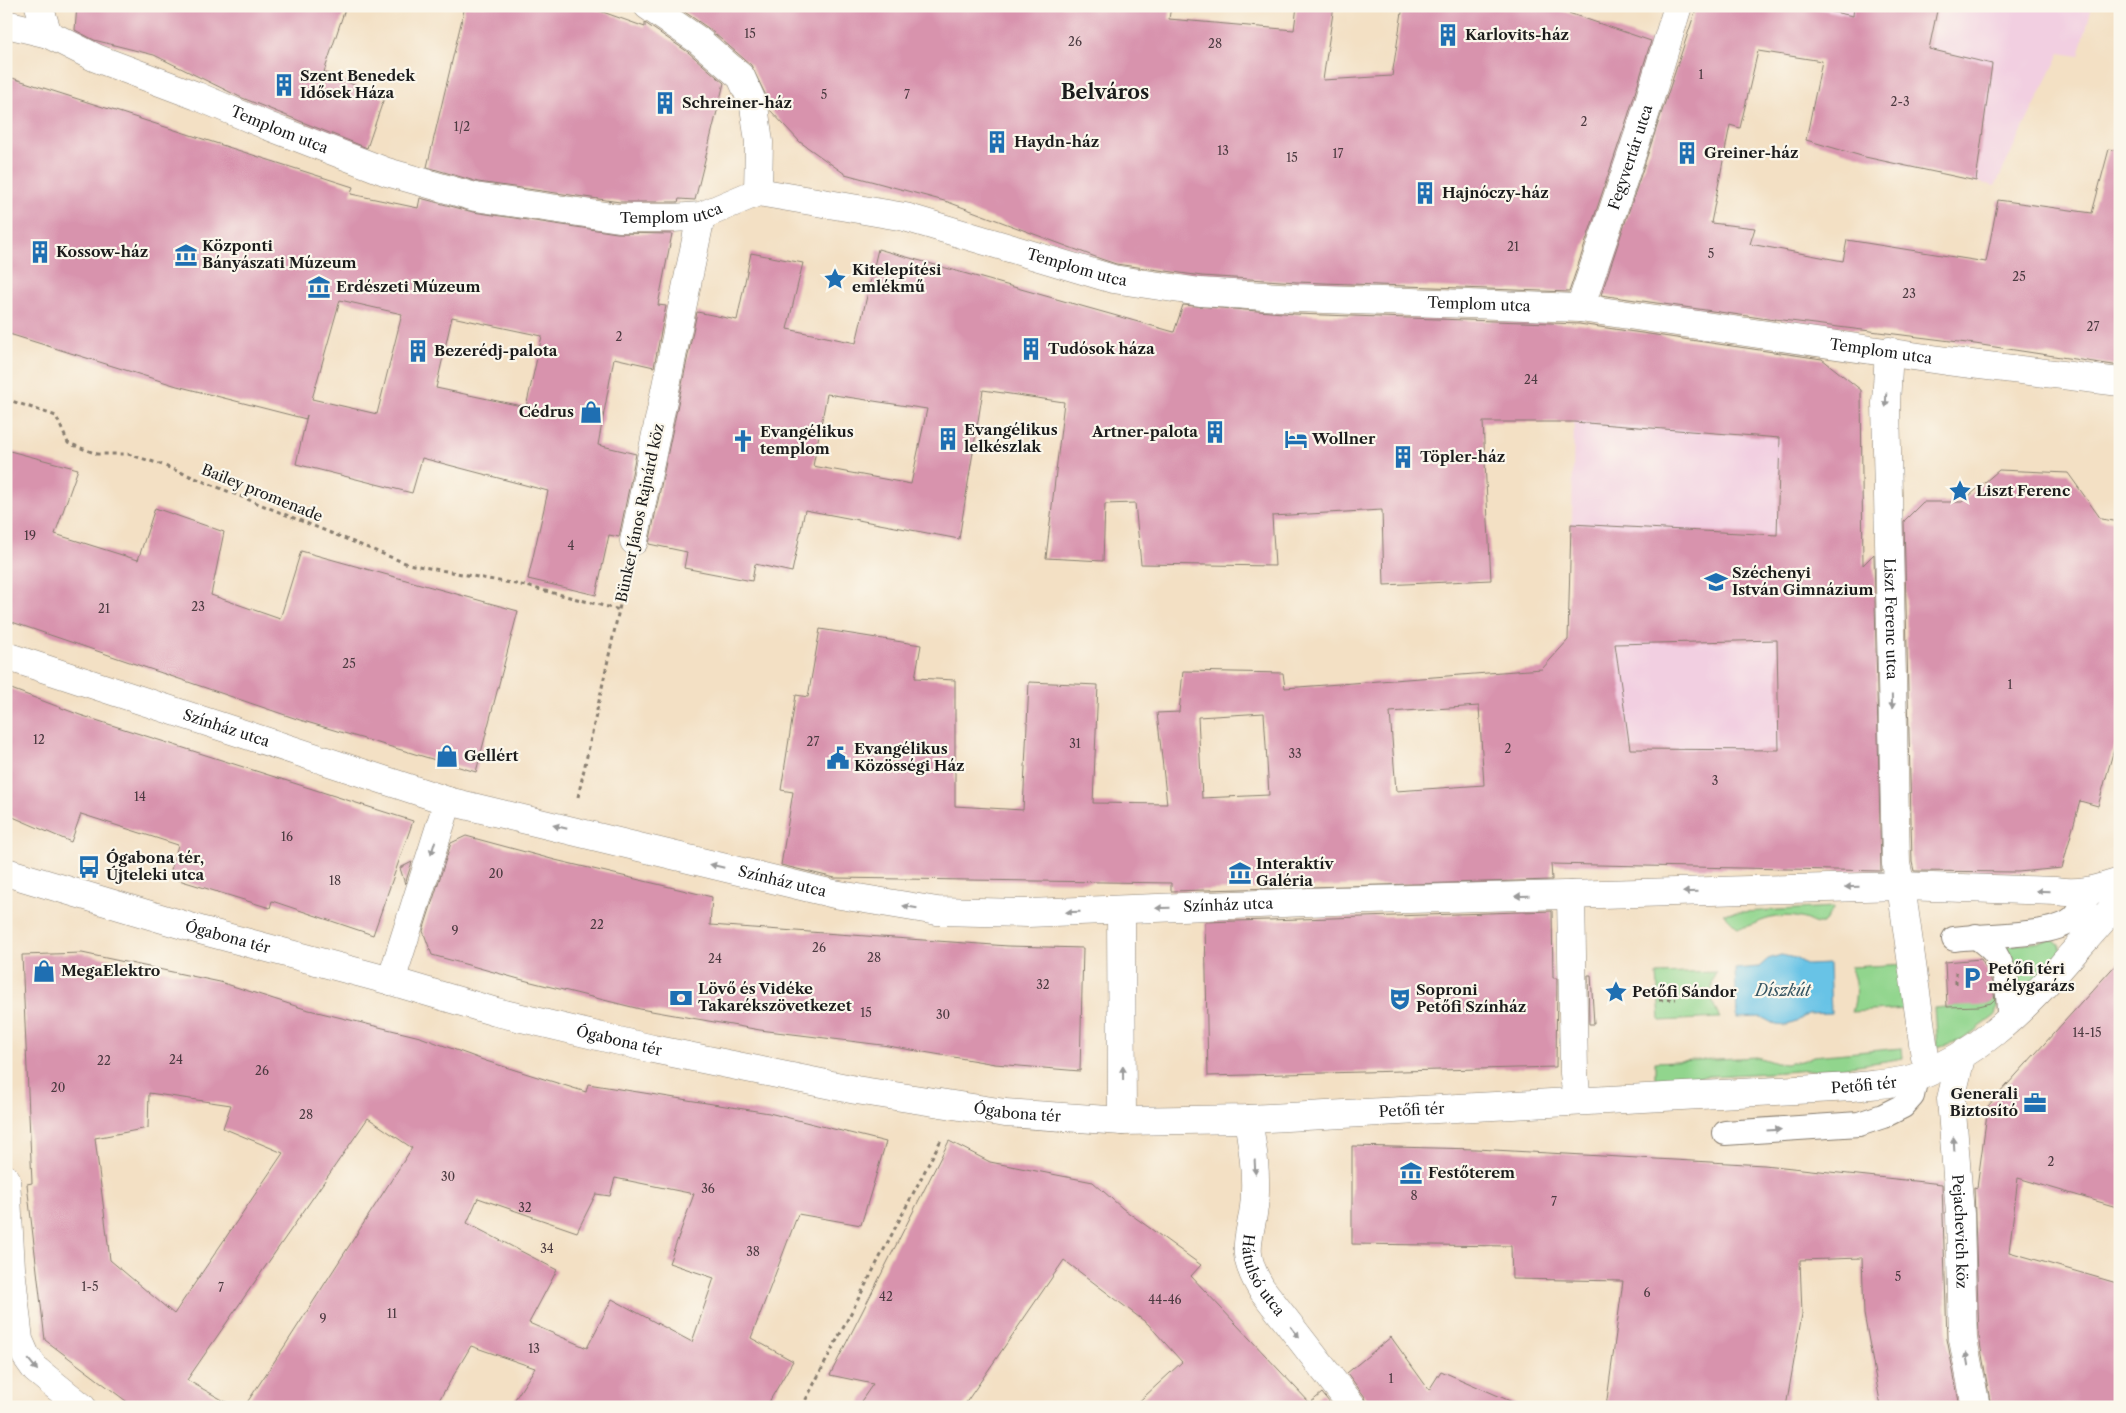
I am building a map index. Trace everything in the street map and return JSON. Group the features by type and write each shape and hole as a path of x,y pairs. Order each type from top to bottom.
{"street":[{"path":"39,6 58,40"},
{"path":"648,6 698,40 741,77 754,106 759,142 758,192"},
{"name":"Fegyvertár utca","path":"1580,308 1643,121 1678,6"},
{"name":"Templom utca","path":"6,24 58,40 387,172 475,197 619,218 673,218 701,216 758,192 905,217 1113,278 1200,292 1296,298 1580,308 1889,351 1947,361 2120,382"},
{"name":"Bünker János Rajnárd köz","path":"634,541 701,216"},
{"name":"Liszt Ferenc utca","path":"1889,351 1886,403 1888,520 1896,864 1901,886"},
{"name":"Színház utca","path":"6,656 448,801 834,894 937,912 1028,913 1334,901 1571,895"},
{"path":"391,981 448,801"},
{"name":"Ógabona tér","path":"6,872 200,930 391,981 496,1012 654,1049 856,1090 1005,1113 1122,1121 1248,1119"},
{"path":"1577,1101 1574,1074 1571,895 1901,886 2056,891 2072,894 2091,891 2120,882"},
{"path":"1901,886 1920,1067"},
{"name":"Petőfi tér","path":"1248,1119 1853,1087 1961,1057 1979,1045 2032,1000 2095,931 2120,899"},
{"name":"Petőfi tér","path":"2095,931 2120,909"},
{"path":"1121,910 1122,1121"},
{"name":"Pejachevich köz","path":"1961,1057 1952,1099 1960,1214 1963,1339 1976,1407"},
{"name":"Hátulsó utca","path":"1248,1119 1255,1167 1256,1194 1248,1237 1247,1256 1253,1274 1261,1288 1353,1407"},
{"path":"6,1178 12,1277 19,1340 26,1356 36,1370 82,1407"}],"lane":[{"path":"2009,1021 2004,971 1996,954 1965,937 2010,934 2060,927 2074,919 2091,891"},
{"path":"1725,1133 1859,1124 1883,1116 1903,1106 1912,1096 1920,1067"}],"path":[{"name":"Bailey promenade","path":"6,399 56,416 68,443 75,446 97,454 128,454 160,464 408,564 526,586 620,610"},
{"name":"Bünker János Rajnárd köz","path":"577,801 634,541"},
{"path":"1956,971 1956,984"},
{"path":"1659,1000 1676,999"},
{"path":"802,1407 942,1137"}],"shaded area":[{"path":"1696,6 2092,6 2079,56 2060,53 1995,186 1865,157 1806,140 1825,44 1696,9"},
{"name":"Széchenyi István Gimnázium","path":"1587,338 1840,373 1861,390 1868,871 1571,865 1566,809 1574,422"}],"green space":[{"path":"1834,907 1823,924 1798,917 1783,916 1738,928 1723,913"},
{"path":"2053,939 2059,944 2062,954 2017,999 2000,947"},
{"path":"1907,964 1908,1009 1852,1012 1855,1001 1855,989 1850,967"},
{"path":"1716,972 1712,984 1712,995 1720,1018 1660,1021 1657,974"},
{"path":"1999,995 1995,1016 1962,1040 1937,1047 1934,1008 1990,1003"},
{"path":"1902,1048 1903,1058 1842,1067 1655,1079 1655,1062 1757,1057 1786,1064 1805,1060 1813,1056"}],"water":[{"name":"Díszkút","path":"1781,955 1795,958 1807,965 1829,964 1831,1013 1808,1014 1796,1022 1785,1026 1776,1025 1761,1017 1737,1018 1735,969 1759,967 1768,959"}],"building":[{"name":"Szent Benedek Idősek Háza","path":"77,6 346,6 324,72 384,98 367,148 240,97 154,55 94,40 75,30"},
{"name":"Schreiner-ház","path":"465,6 586,6 645,27 645,23 688,52 724,83 695,200 679,199 678,202 620,202 478,182 427,167"},
{"path":"676,6 1171,6 1169,19 1294,30 1297,6 1334,6 1323,80 1392,76 1403,6 1548,6 1651,41 1569,292 1297,282 1202,276 1116,264 948,202 845,174 800,142 770,110 768,100 751,65 708,28"},
{"path":"1697,6 1804,6 1853,16 1854,6 1938,6 1929,49 1992,64 1976,181 1865,157 1806,140 1822,61 1758,51 1740,128 1730,125 1711,223 1755,228 1750,244 1843,261 1847,240 1986,262 1998,200 2092,213 2109,149 2120,151 2120,366 1975,344 1775,320 1601,295"},
{"path":"6,76 353,187 351,194 418,208 420,198 473,212 617,233 672,234 658,305 666,306 654,367 614,358 598,445 636,454 619,537 609,535 596,595 528,579 548,491 422,458 412,493 296,464 307,415 306,419 177,386 6,333","holes":["340,300 402,314 377,414 312,399","452,317 542,336 526,407 436,388"]},
{"path":"878,249 1174,332 1183,305 1295,314 1579,324 1822,359 1861,390 1863,565 1874,554 1881,871 1551,864 1552,880 1171,891 1171,883 835,878 781,865 793,792 781,790 796,695 808,697 820,629 921,645 915,678 955,680 955,806 1023,810 1029,682 1098,685 1093,803 1167,804 1157,713 1179,712 1183,671 1283,673 1285,688 1542,669 1568,640 1571,524 1777,535 1780,438 1574,422 1483,422 1491,580 1384,585 1382,510 1272,516 1275,566 1141,564 1135,503 1105,504 1103,561 1046,558 1064,402 983,390 959,539 805,510 792,572 755,564 752,581 684,568 687,552 649,544 697,312 737,320 751,253 803,263 787,329 856,343","holes":["827,394 927,409 911,484 813,466","1777,640 1779,750 1630,749 1615,644","1479,706 1484,785 1396,791 1390,712","1264,713 1269,795 1202,798 1198,717"]},
{"path":"6,450 78,469 55,534 138,560 155,508 224,532 211,595 280,619 301,551 518,611 476,772 300,720 6,620"},
{"path":"1999,470 2068,473 2101,519 2120,522 2120,728 2098,806 2080,801 2062,868 2018,872 1914,871 1912,862 1904,521 1923,502 1962,502"},
{"path":"6,687 80,715 413,821 373,935 272,901 270,908 169,877 178,845 81,814 71,842 6,814"},
{"path":"466,836 555,860 712,897 710,925 1008,946 1083,948 1080,1071 995,1064 882,1045 760,1030 640,1009 432,955 423,931 451,843"},
{"path":"412,862 405,884 400,868"},
{"name":"Soproni Petőfi Színház","path":"1552,911 1553,978 1557,978 1556,1067 1208,1076 1205,922"},
{"path":"82,953 220,982 305,1009 420,1037 486,1061 586,1092 588,1084 769,1113 886,1142 861,1225 798,1214 751,1338 793,1361 766,1407 510,1407 535,1368 471,1346 435,1407 244,1407 412,1148 368,1118 187,1380 235,1407 134,1407 45,1340 27,1184 32,1183 22,955","holes":["149,1093 231,1105 223,1128 283,1153 174,1314 110,1260 95,1138 148,1128","615,1178 694,1194 669,1263 714,1278 692,1342 612,1299 587,1348 529,1323 557,1270 467,1223 478,1198 577,1232 596,1194 610,1196"]},
{"name":"Petőfi téri mélygarázs","path":"1981,959 1990,975 1995,999 1991,1003 1979,1006 1947,1007 1945,962"},
{"path":"2120,960 2120,1208 2018,1178 2009,1252 2120,1284 2120,1407 1991,1407 1979,1337 1974,1187 1977,1188 1988,1106"},
{"path":"1588,975 1591,975 1594,1024 1589,1024"},
{"path":"949,1141 990,1162 1093,1182 1122,1208 1201,1265 1191,1276 1310,1403 1322,1393 1333,1407 1133,1407 1182,1362 1148,1324 1064,1260 963,1407 857,1407 873,1384 830,1375"},
{"path":"1352,1146 1476,1149 1764,1165 1942,1184 1947,1339 1960,1407 1881,1407 1864,1314 1862,1258 1800,1260 1802,1314 1786,1407 1606,1407 1623,1281 1512,1279 1511,1246 1352,1244"},
{"path":"1391,1337 1429,1390 1441,1371 1524,1407 1368,1407 1365,1397 1347,1373"}],"place":[{"name":"Karlovits-ház","path":"1448,35"},
{"name":"Szent Benedek Idősek Háza","path":"284,85"},
{"name":"Schreiner-ház","path":"665,103"},
{"name":"Haydn-ház","path":"997,142"},
{"name":"Greiner-ház","path":"1687,153"},
{"name":"Hajnóczy-ház","path":"1425,193"},
{"name":"Kossow-ház","path":"40,252"},
{"name":"Központi Bányászati Múzeum","path":"186,255"},
{"name":"Kitelepítési emlékmű","path":"835,279"},
{"name":"Erdészeti Múzeum","path":"319,287"},
{"name":"Tudósok háza","path":"1031,349"},
{"name":"Bezerédj-palota","path":"418,351"},
{"name":"Cédrus","path":"591,412"},
{"name":"Artner-palota","path":"1215,432"},
{"name":"Evangélikus lelkészlak","path":"948,439"},
{"name":"Wollner","path":"1296,439"},
{"name":"Evangélikus templom","path":"743,441"},
{"name":"Töpler-ház","path":"1403,457"},
{"name":"Liszt Ferenc","path":"1960,491"},
{"name":"Széchenyi István Gimnázium","path":"1716,582"},
{"name":"Gellért","path":"447,756"},
{"name":"Evangélikus Közösségi Ház","path":"838,758"},
{"name":"Ógabona tér, Újteleki utca","path":"89,867"},
{"name":"Interaktív Galéria","path":"1240,873"},
{"name":"MegaElektro","path":"44,971"},
{"name":"Petőfi téri mélygarázs","path":"1972,978"},
{"name":"Petőfi Sándor","path":"1616,992"},
{"name":"Lövő és Vidéke Takarékszövetkezet","path":"681,998"},
{"name":"Soproni Petőfi Színház","path":"1400,999"},
{"name":"Generali Biztosító","path":"2035,1103"},
{"name":"Festőterem","path":"1411,1173"}],"district":[{"name":"Belváros","path":"1105,92"}]}
